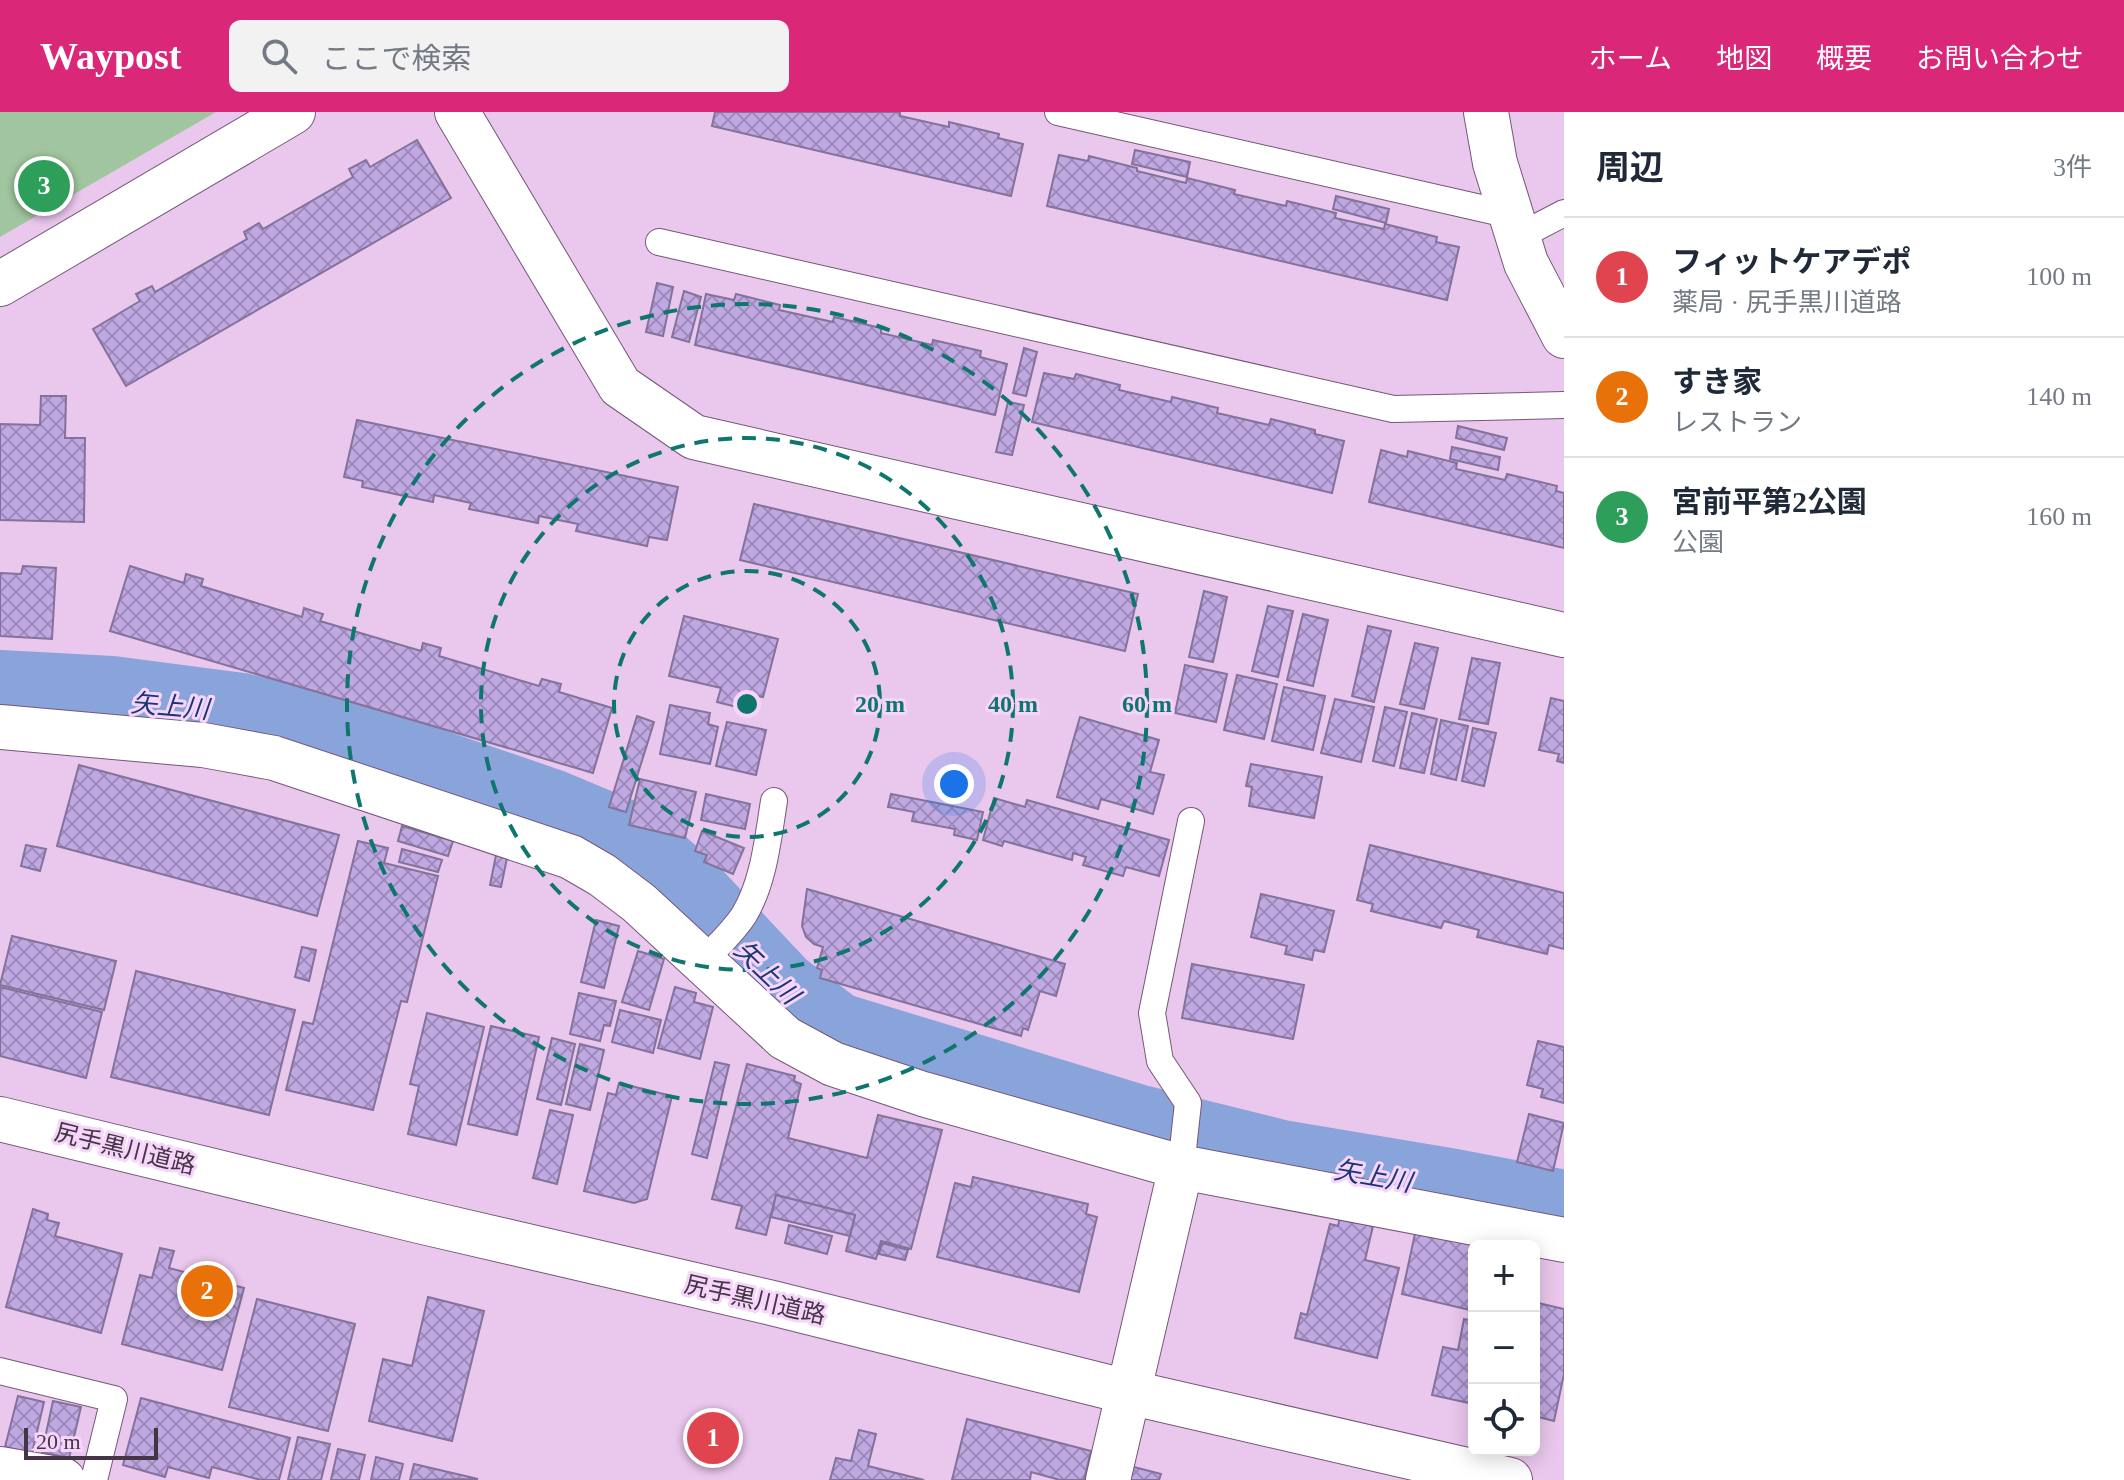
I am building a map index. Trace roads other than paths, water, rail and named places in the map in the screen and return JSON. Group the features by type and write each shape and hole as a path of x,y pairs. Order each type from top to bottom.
{"street":[{"path":"0,284 293,112"},
{"path":"457,112 620,386 694,437 1564,635"},
{"path":"1486,112 1495,163 1526,263 1564,336"},
{"path":"0,727 203,745 274,758 571,857 602,875 639,903 785,1038 833,1064 923,1094 1181,1167 1564,1240"},
{"name":"尻手黒川道路","path":"0,1119 772,1303 1128,1392 1510,1480"},
{"path":"1108,1480 1181,1167"},
{"path":"0,1469 63,1480"}],"lane":[{"path":"1058,112 1515,226 1564,213"},
{"path":"659,242 1393,409 1564,405"},
{"path":"703,962 743,915 751,899 764,862 774,801"},
{"path":"1181,1167 1188,1103 1160,1061 1152,1013 1191,821"},
{"path":"0,1371 114,1399 94,1480"}],"waterway":[{"name":"矢上川","path":"0,690 111,696 241,713 332,734 548,808 632,843 687,891 779,989 835,1032 1136,1124 1281,1160 1564,1210"}],"place":[{"name":"宮前平第2公園","path":"44,186"},
{"name":"すき家","path":"207,1291"},
{"name":"フィットケアデポ","path":"713,1438"}]}
